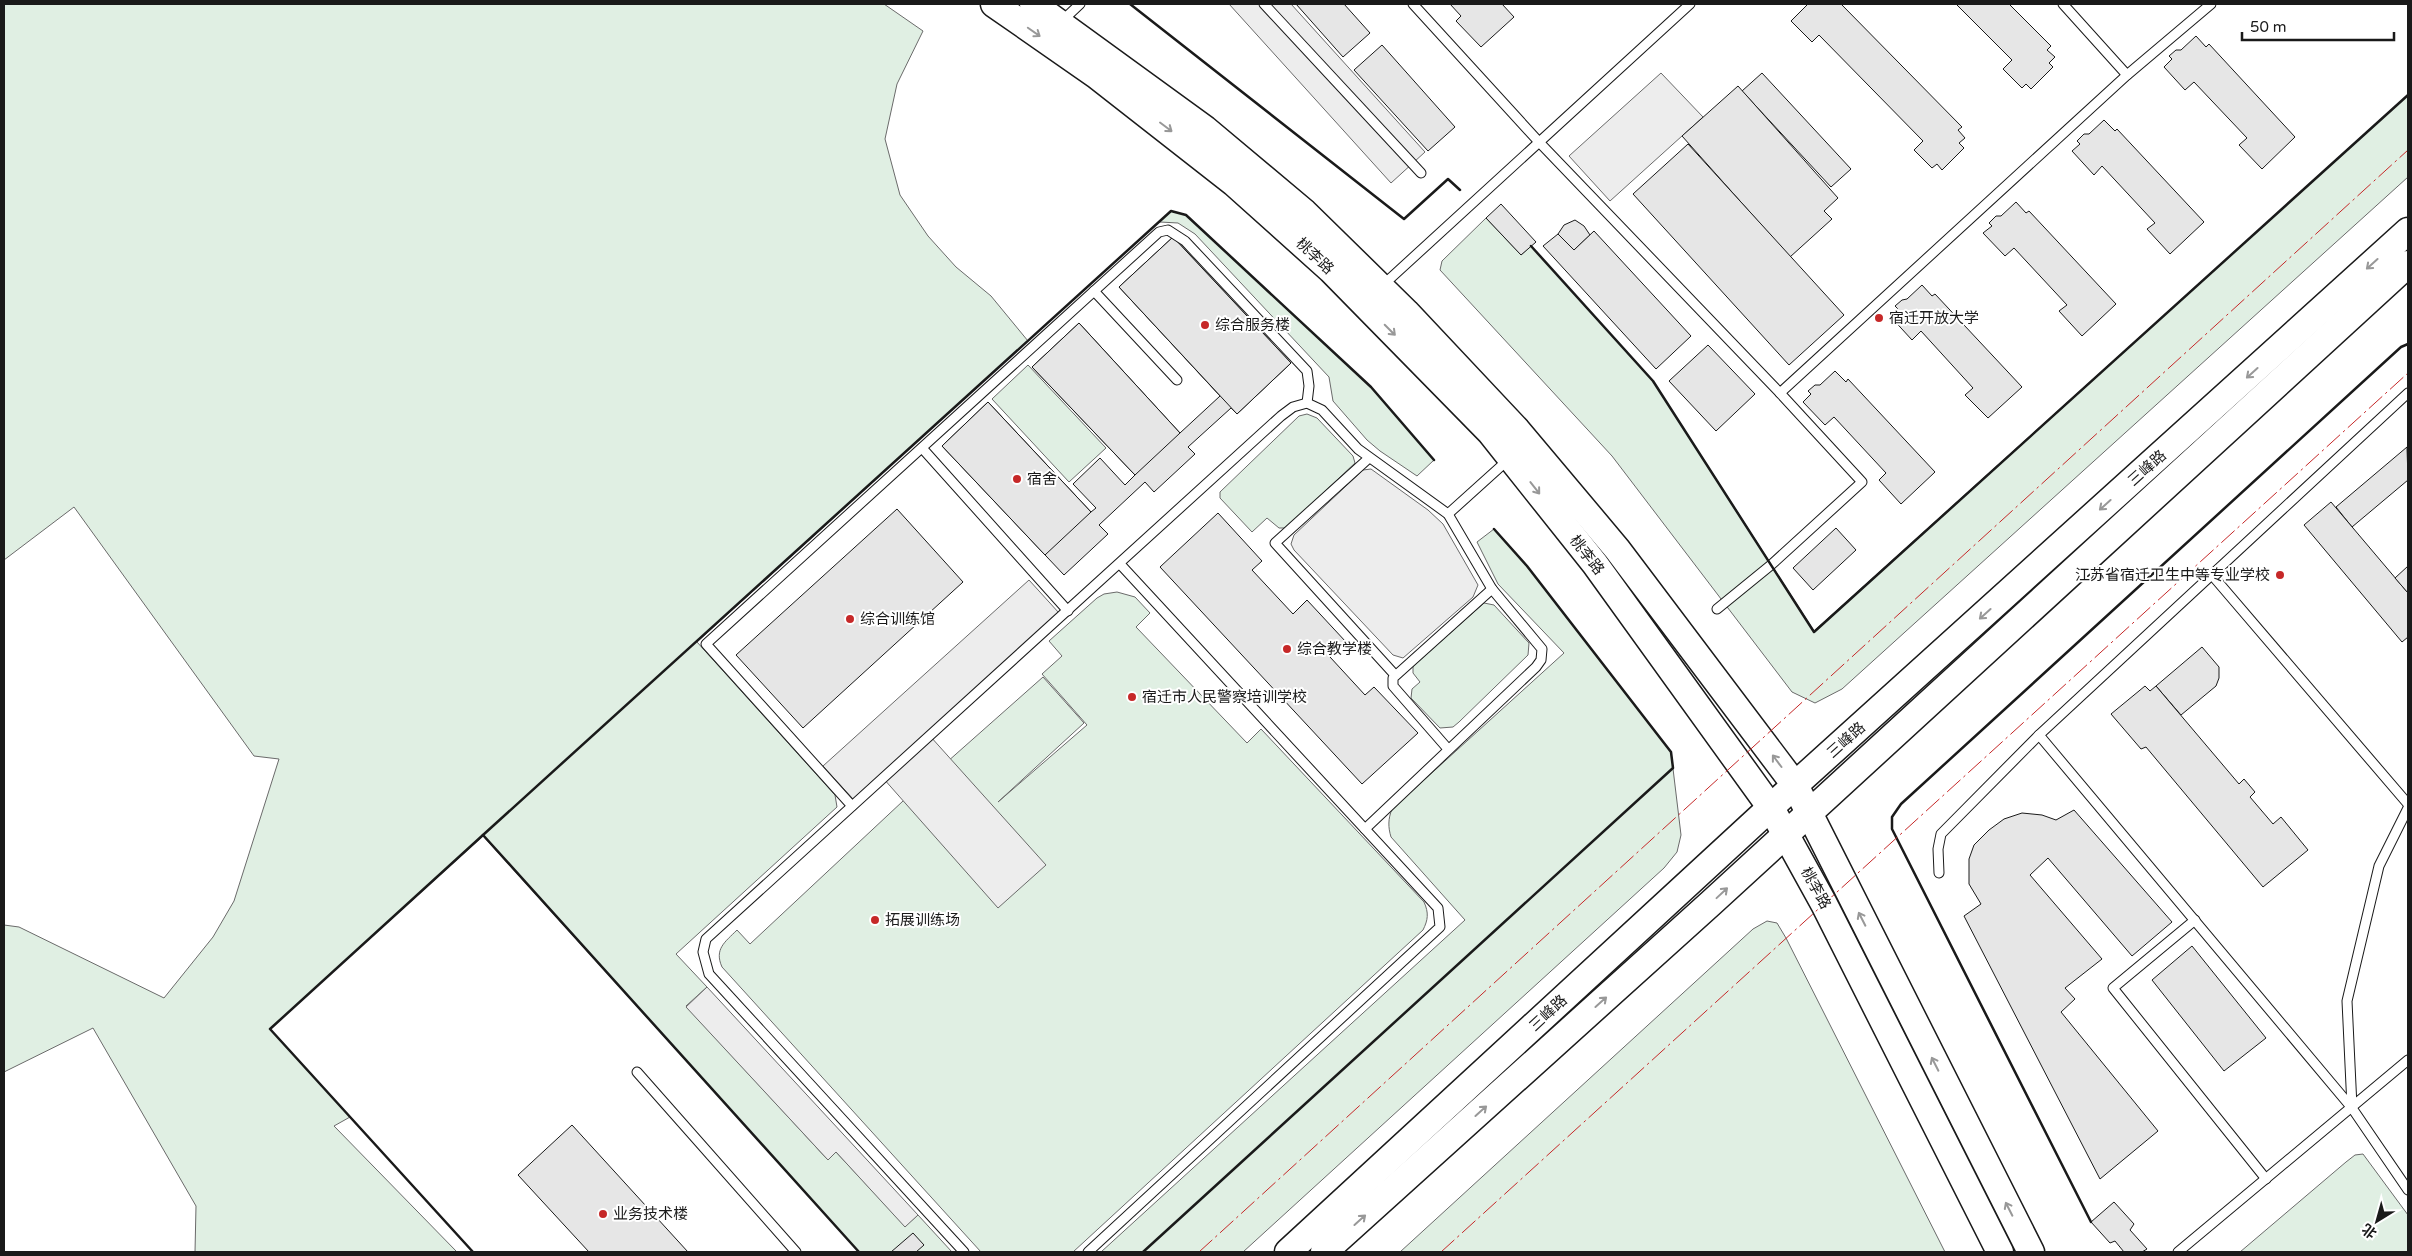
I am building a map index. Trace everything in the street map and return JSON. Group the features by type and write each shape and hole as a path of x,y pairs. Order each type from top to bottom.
{"main road":[{"name":"桃李路","path":"994,4 1096,75 1175,134 1372,295"},
{"name":"桃李路","path":"1033,4 1205,129 1304,212 1372,295 1617,549 1796,785 2031,1252"},
{"name":"三峰路","path":"1288,1252 1796,785 2408,231"},
{"name":"三峰路","path":"1324,1252 1786,835 2408,264"},
{"name":"桃李路","path":"1520,450 1595,564 1771,808 1824,904 2000,1252"}],"lane":[{"path":"1060,22 1080,4"},
{"path":"1264,4 1421,173"},
{"path":"1413,4 1539,142 1780,393 1862,482 1771,565 1718,610"},
{"path":"1372,295 1690,4"},
{"path":"2063,4 2127,75"},
{"path":"1780,393 2127,75 2211,4"},
{"path":"852,806 706,644 1159,232 1168,230 1185,241 1307,372 1310,386 1308,403"},
{"path":"1094,291 1177,380"},
{"path":"1939,873 1938,849 1941,834 2040,735 2408,393"},
{"path":"964,1252 709,974 702,952 706,939 1281,416 1293,407 1308,403 1322,410 1369,458 1448,514 1492,589 1507,610 1536,639 1542,649 1541,660 1529,674 1365,829"},
{"path":"922,448 1068,611"},
{"path":"1448,514 1520,450"},
{"path":"1369,458 1275,543 1395,675"},
{"path":"1088,1252 1440,926 1438,908 1120,564"},
{"path":"2212,575 2408,804"},
{"path":"1448,749 1393,686 1395,675 1492,589"},
{"path":"2040,735 2352,1108 2408,1190"},
{"path":"2352,1108 2347,1001 2379,866 2408,808"},
{"path":"2195,920 2113,988 2266,1179"},
{"path":"2178,1252 2408,1060"},
{"path":"636,1072 796,1252"}],"green space":[{"path":"4,4 884,4 923,31 897,84 885,139 900,195 928,236 956,267 991,296 1028,341 697,642 835,795 837,807 676,954 707,987 686,1006 827,1159 836,1152 905,1226 918,1215 952,1252 859,1252 483,836 270,1029 350,1117 334,1126 457,1252 195,1252 196,1206 93,1028 4,1072 4,925 19,927 164,998 213,937 234,901 279,759 254,756 74,507 4,560"},
{"path":"2408,95 2408,177 1842,689 1815,703 1792,692 1612,456 1440,270 1442,261 1486,218 1521,255 1531,246 1653,381 1814,631"},
{"path":"1171,211 1186,215 1371,387 1434,460 1417,476 1367,440 1333,401 1329,377 1195,234 1178,223 1160,222"},
{"path":"1028,365 1106,448 1069,482 992,399"},
{"path":"1307,414 1317,418 1353,456 1355,463 1286,528 1279,528 1267,518 1252,532 1220,498 1220,492 1299,416"},
{"path":"1494,529 1527,566 1671,752 1681,835 1677,852 1664,868 1243,1252 1101,1252 1465,920 1391,837 1389,823 1392,809 1564,653 1498,584 1477,542"},
{"path":"1117,592 1135,597 1150,613 1136,627 1247,743 1261,729 1424,902 1427,910 1427,920 1423,930 1073,1252 981,1252 722,967 719,955 722,946 737,930 750,944 903,801 1043,677 1084,723 998,802 1087,725 1042,674 1062,656 1049,641 1097,598 1104,594"},
{"path":"1484,603 1494,605 1529,643 1528,655 1453,727 1440,728 1411,698 1412,689 1420,682 1413,673 1413,666"},
{"path":"1767,921 1777,923 1786,938 1945,1252 1400,1252 1753,929"},
{"path":"2363,1154 2408,1215 2408,1252 2240,1252 2346,1162 2355,1155"}],"shaded area":[{"path":"1229,4 1291,4 1425,152 1391,183"},
{"path":"1661,73 1703,117 1610,201 1569,156"},
{"path":"1371,469 1428,510 1443,524 1478,585 1473,597 1403,658 1393,655 1294,550 1291,544 1294,535 1363,470"},
{"path":"1029,580 1059,613 853,799 823,766"},
{"path":"930,736 1046,865 998,908 883,778"},
{"path":"707,987 918,1215 905,1227 836,1152 828,1160 686,1007"}],"building":[{"path":"1296,4 1344,4 1370,33 1343,57"},
{"path":"1450,4 1502,4 1514,17 1481,47 1456,21 1461,16"},
{"path":"1808,4 1841,4 1962,127 1958,130 1965,138 1959,143 1964,148 1942,170 1937,164 1932,168 1914,150 1923,141 1819,35 1812,42 1791,21"},
{"path":"1956,4 2009,4 2051,46 2047,50 2055,57 2049,63 2053,67 2031,89 2026,84 2022,88 2003,69 2012,60"},
{"path":"2196,36 2206,47 2209,44 2295,137 2262,169 2239,145 2247,138 2194,82 2185,90 2164,67 2172,59 2169,56 2176,50 2181,50"},
{"path":"1382,45 1455,127 1428,151 1354,70"},
{"path":"1762,73 1851,169 1831,187 1742,91"},
{"path":"1738,86 1838,198 1824,211 1832,219 1790,257 1682,136"},
{"path":"2104,120 2115,131 2117,129 2204,222 2170,254 2147,229 2155,223 2102,166 2094,175 2072,151 2080,144 2077,141 2084,134 2089,134"},
{"path":"1688,144 1844,315 1789,365 1633,194"},
{"path":"2016,202 2026,213 2029,211 2116,304 2082,336 2059,311 2067,305 2014,248 2005,256 1983,233 1992,226 1989,223 1996,216 2001,216"},
{"path":"1501,204 1536,242 1521,255 1486,218"},
{"path":"1575,220 1584,226 1590,235 1574,250 1558,234 1564,225"},
{"path":"1594,231 1691,336 1656,369 1543,246 1558,234 1574,250"},
{"path":"1173,237 1291,363 1237,414 1231,408 1188,447 1195,454 1154,492 1145,482 1099,525 1108,534 1064,575 942,446 988,402 1091,512 1096,508 1073,484 1100,458 1125,485 1135,475 1032,367 1079,323 1180,433 1220,396 1119,287"},
{"name":"综合服务楼","path":"1173,237 1291,363 1237,414 1119,287"},
{"path":"1922,285 1932,296 1935,294 2022,387 1988,418 1965,395 1973,388 1921,331 1912,340 1890,316 1898,309 1895,306 1902,300 1907,299"},
{"path":"1079,323 1180,433 1135,475 1032,367"},
{"path":"1708,345 1755,394 1716,431 1669,381"},
{"path":"1835,371 1846,382 1848,379 1935,472 1901,504 1879,480 1886,473 1834,417 1825,425 1803,402 1811,394 1808,391 1815,385 1820,385"},
{"name":"宿舍","path":"988,402 1091,512 1045,555 942,446"},
{"path":"2407,447 2408,480 2352,527 2336,507"},
{"path":"2331,502 2408,593 2408,637 2402,642 2304,525"},
{"name":"综合训练馆","path":"897,509 963,582 803,728 736,655"},
{"name":"综合教学楼","path":"1218,513 1262,561 1252,570 1293,614 1307,600 1346,642 1330,657 1365,695 1374,687 1418,733 1362,784 1160,567"},
{"path":"1836,528 1856,550 1813,590 1793,568"},
{"path":"2408,566 2408,593 2395,578"},
{"path":"2202,647 2219,667 2219,678 2216,686 2181,715 2156,686"},
{"path":"2145,686 2150,691 2156,686 2239,784 2244,779 2255,792 2250,797 2273,824 2281,817 2308,850 2263,887 2146,747 2141,749 2111,714"},
{"path":"2074,810 2172,922 2132,956 2048,858 2030,875 2102,959 2065,988 2075,999 2061,1012 2158,1131 2100,1179 1964,916 1981,904 1969,884 1969,859 1974,845 1989,830 2004,819 2022,813 2042,815 2056,820"},
{"path":"2192,946 2266,1038 2224,1071 2152,980"},
{"name":"业务技术楼","path":"572,1125 688,1252 589,1252 518,1175"},
{"path":"2114,1202 2134,1224 2130,1230 2147,1249 2142,1252 2124,1252 2115,1241 2110,1243 2091,1222"},
{"path":"913,1233 924,1245 916,1252 891,1252"}],"wall":[{"path":"1130,4 1404,219 1448,179 1460,190"},
{"path":"1531,246 1653,381 1814,632 2408,95"},
{"path":"859,1252 483,835 1171,211 1186,215 1371,387 1434,460"},
{"path":"2091,1222 1892,829 1892,817 1901,804 2401,347 2408,344"},
{"path":"1143,1252 1673,768 1671,752 1527,566 1494,529"},
{"path":"473,1252 270,1029 483,835"}],"power":[{"path":"1199,1252 2408,150"},
{"path":"1441,1252 2408,373"}],"place":[{"name":"宿迁开放大学","path":"1879,318"},
{"name":"综合服务楼","path":"1205,325"},
{"name":"宿舍","path":"1017,479"},
{"name":"江苏省宿迁卫生中等专业学校","path":"2280,575"},
{"name":"综合训练馆","path":"850,619"},
{"name":"综合教学楼","path":"1287,649"},
{"name":"宿迁市人民警察培训学校","path":"1132,697"},
{"name":"拓展训练场","path":"875,920"},
{"name":"业务技术楼","path":"603,1214"}]}
